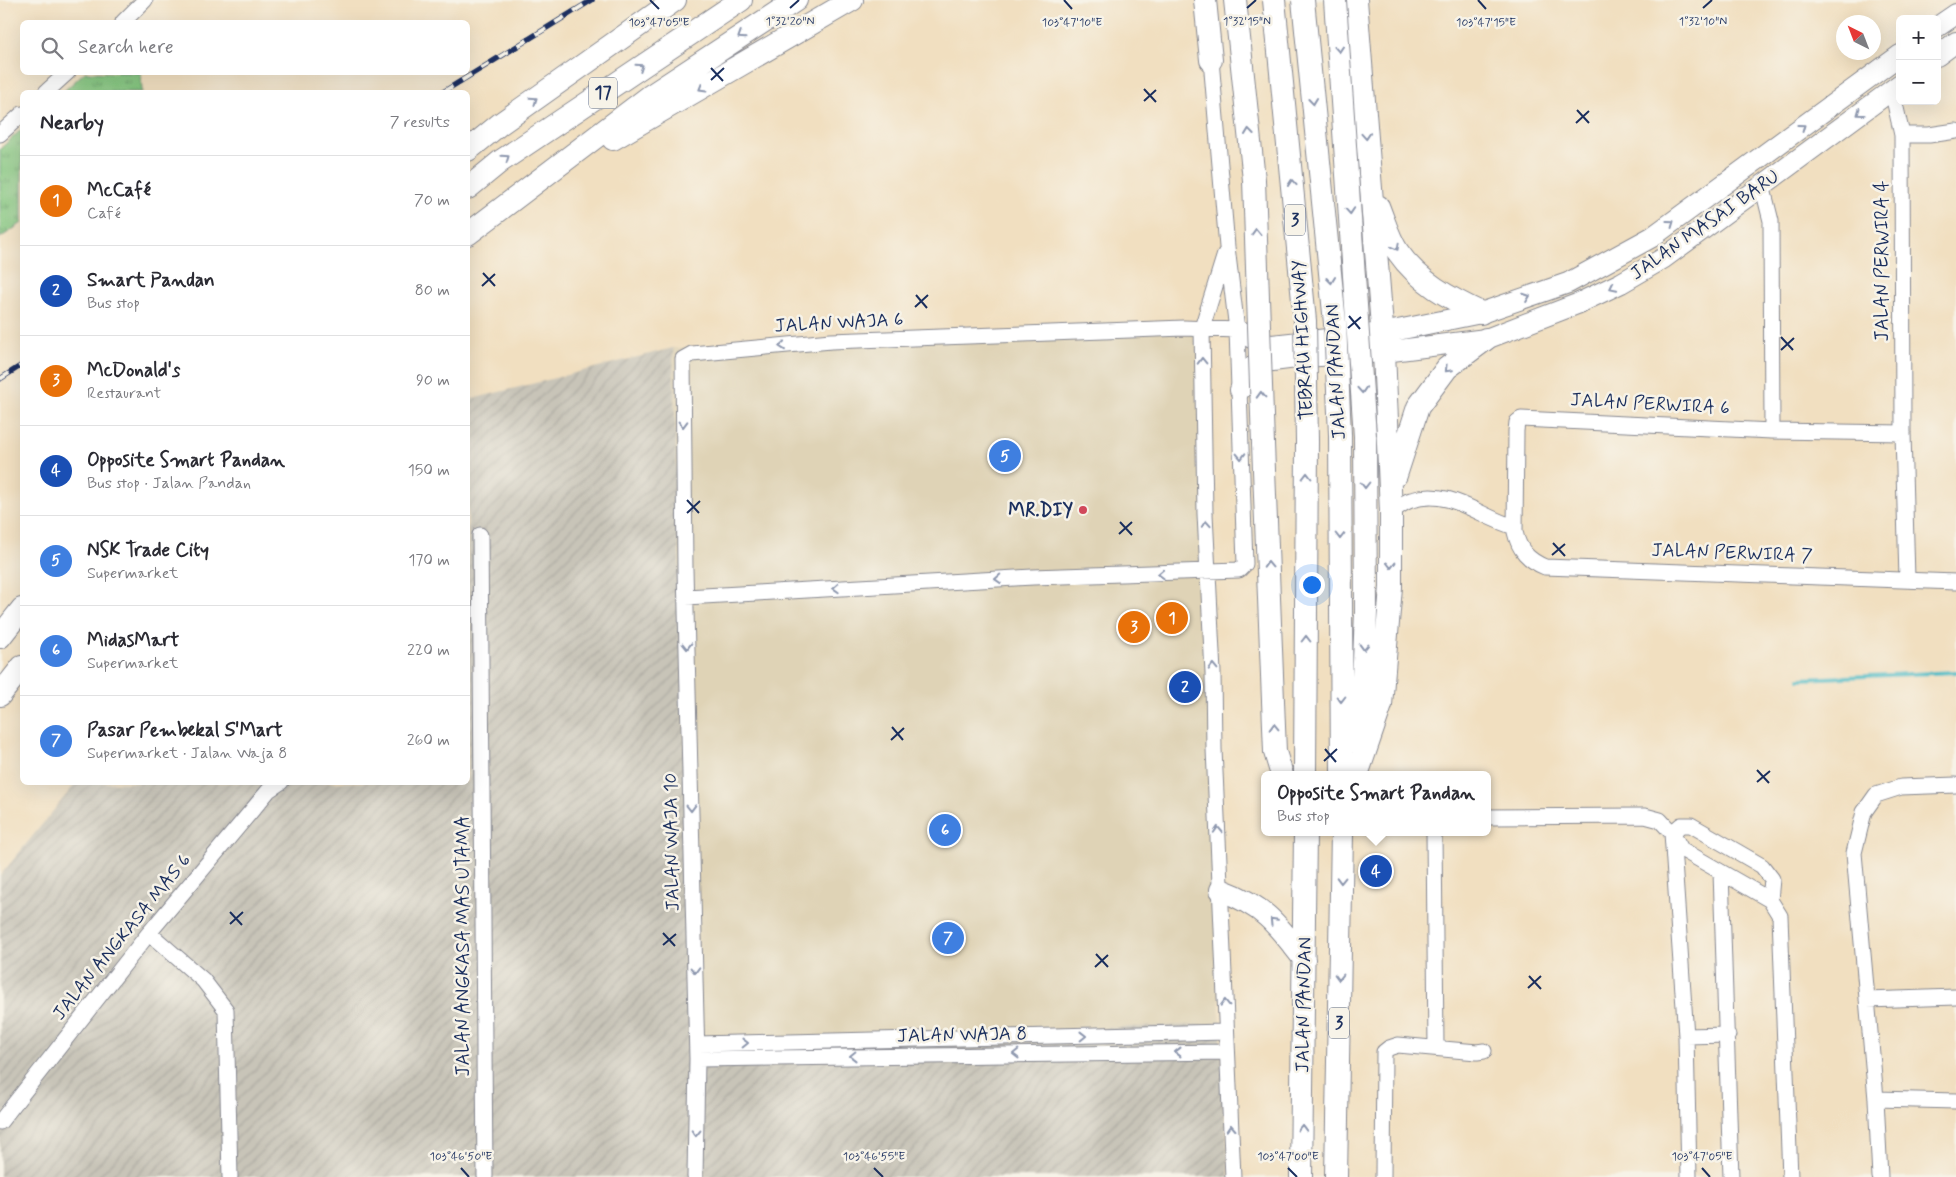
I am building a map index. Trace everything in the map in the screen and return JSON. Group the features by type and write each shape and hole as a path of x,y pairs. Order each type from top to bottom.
{"highway":[{"path":"470,148 508,119 675,0"},
{"name":"17","path":"470,186 501,161 741,0"},
{"name":"17","path":"470,232 650,96 796,0"},
{"path":"526,190 852,0"},
{"path":"1205,0 1211,60"},
{"path":"1235,0 1254,180 1275,752 1281,771"},
{"name":"TEBRAU HIGHWAY","path":"1274,0 1305,321 1307,442"},
{"name":"JALAN PANDAN","path":"1303,0 1335,323 1340,435 1342,771"},
{"path":"1335,0 1365,436 1366,612 1362,712 1351,771"},
{"path":"1356,0 1383,342 1390,505 1391,587 1381,705 1358,771"},
{"path":"1370,187 1397,251 1421,279 1450,298 1481,313"},
{"path":"1390,505 1402,452 1418,407 1447,368 1486,339"},
{"name":"JALAN PANDAN","path":"1306,771 1307,442"},
{"path":"0,637 20,612"},
{"path":"0,695 20,669"},
{"path":"1299,836 1305,859"},
{"name":"JALAN PANDAN","path":"1302,1177 1305,836"},
{"name":"JALAN PANDAN","path":"1336,1177 1342,836"},
{"path":"1221,890 1246,899 1271,917 1304,959"}],"main road":[{"path":"1941,24 1956,14"},
{"path":"1941,53 1956,42"},
{"name":"JALAN MASAI BARU","path":"1240,390 1251,368 1258,363 1304,357 1383,342 1481,313 1568,283 1652,237 1896,58"},
{"name":"JALAN MASAI BARU","path":"1237,330 1261,343 1272,345 1486,339 1578,304 1621,283 1664,258 1896,87"}],"street":[{"path":"125,20 145,2"},
{"path":"686,597 1033,577 1209,572 1239,570 1245,564 1237,330 1227,247 1211,60"},
{"path":"48,90 65,75"},
{"name":"JALAN PERWIRA 4","path":"1898,105 1902,135 1903,433"},
{"path":"0,134 20,116"},
{"path":"1902,135 1956,132"},
{"path":"1762,185 1771,221 1772,431"},
{"path":"1227,247 1202,328 1205,514 1209,572 1214,748 1233,1177"},
{"path":"1211,301 1222,297 1227,299 1235,310"},
{"name":"JALAN WAJA 6","path":"686,597 683,359 692,354 831,341 1202,328 1237,330"},
{"name":"JALAN PERWIRA 6","path":"1517,542 1515,527 1516,431 1517,422 1528,417 1772,431 1903,433"},
{"path":"1903,433 1907,579"},
{"path":"1390,505 1435,497 1457,500 1501,523 1515,527"},
{"name":"JALAN ANGKASA MAS UTAMA","path":"480,535 474,740 485,1177"},
{"name":"JALAN PERWIRA 7","path":"1517,542 1527,557 1545,567 1956,582"},
{"name":"JALAN WAJA 10","path":"686,597 697,1051 695,1177"},
{"name":"JALAN ANGKASA MAS 6","path":"0,1122 149,933 269,790 277,785"},
{"path":"1880,1177 1876,1100 1854,853 1864,812 1876,795 1901,787 1956,785"},
{"path":"1491,817 1645,816 1660,820 1672,833 1681,849 1770,900 1780,916 1790,1177"},
{"path":"1672,833 1681,825 1692,825 1762,866 1772,879 1770,900"},
{"path":"1672,833 1686,1036 1690,1177"},
{"path":"1434,836 1436,1048"},
{"path":"1721,872 1728,1034 1731,1177"},
{"path":"149,933 203,980 226,1010 230,1177"},
{"path":"1867,1000 1956,997"},
{"name":"JALAN WAJA 8","path":"697,1051 1226,1032"},
{"path":"1686,1036 1728,1034"},
{"path":"1382,1177 1384,1052 1398,1045 1484,1050"},
{"name":"JALAN WAJA 8","path":"697,1051 1227,1052"},
{"path":"1876,1100 1956,1100"}],"shaded area":[{"path":"1200,330 1220,1024 692,1042 673,348"},
{"path":"673,348 693,1042 1220,1024 1229,1177 0,1177 0,876 74,785 470,785 470,399"}],"green space":[{"path":"82,75 141,75 142,90 65,90"},
{"path":"20,131 20,224 0,238 0,149"}],"waterway":[{"path":"1800,679 1956,672"}],"railway":[{"path":"446,90 592,0"},
{"path":"0,379 20,366"}],"place":[{"name":"NSK Trade City","path":"1005,456"},
{"name":"MR.DIY","path":"1083,510"},
{"name":"McCafé","path":"1172,618"},
{"name":"McDonald's","path":"1134,627"},
{"name":"Smart Pandan","path":"1185,687"},
{"name":"MidasMart","path":"945,830"},
{"name":"Opposite Smart Pandan","path":"1376,871"},
{"name":"Pasar Pembekal S'Mart","path":"948,938"}]}
